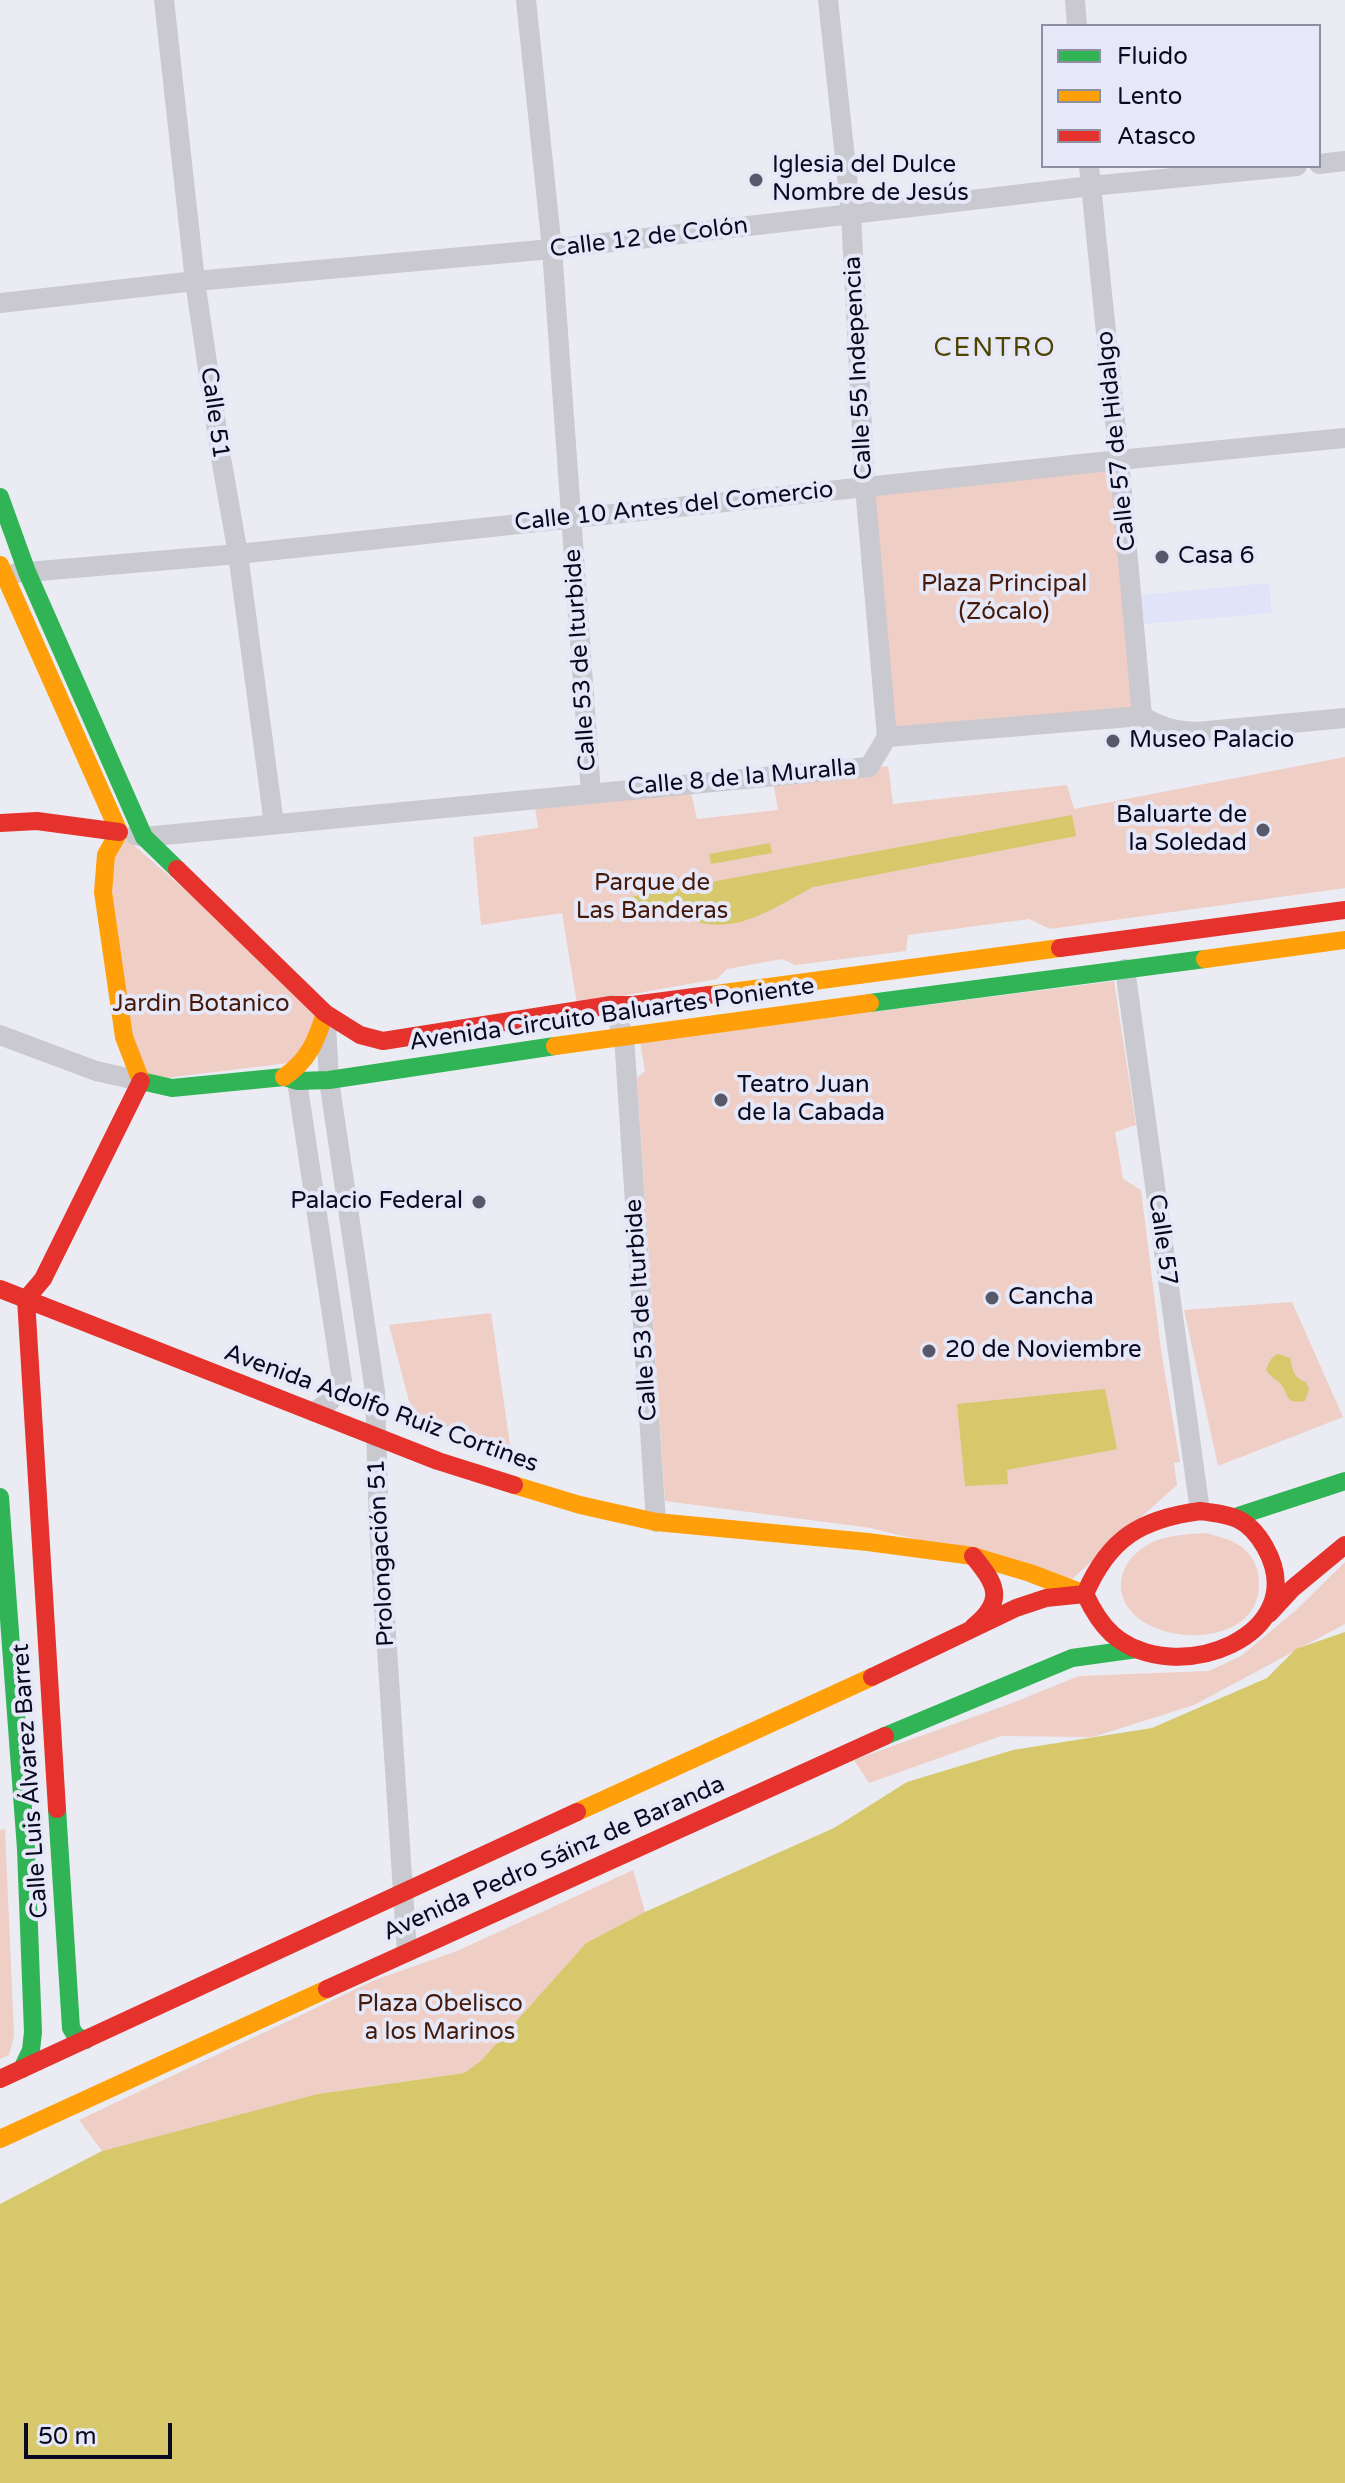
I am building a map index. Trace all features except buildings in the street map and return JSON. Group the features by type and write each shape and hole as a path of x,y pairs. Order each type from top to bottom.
{"main road":[{"path":"0,497 27,572 144,837"},
{"path":"1,572 119,832"},
{"path":"0,823 37,821 119,832"},
{"path":"0,840 119,832"},
{"path":"0,1308 26,1299 43,1279 141,1081 124,1037 103,892 106,855 119,832"},
{"name":"Avenida Circuito Baluartes Poniente","path":"144,837 325,1013 360,1035 383,1041 611,1005 633,1005 1345,910"},
{"name":"Avenida Circuito Baluartes Poniente","path":"141,1081 172,1088 291,1079 329,1080 624,1036 1345,940"},
{"path":"291,1079 317,1042 325,1013"},
{"name":"Avenida Adolfo Ruiz Cortines","path":"0,1289 438,1461 553,1497 656,1522 868,1542 973,1556 1085,1594"},
{"name":"Calle Luis Álvarez Barret","path":"22,2069 31,2050 33,2032 26,1849 7,1707 4,1556 15,1495 26,1299"},
{"path":"1345,1481 1238,1516 1200,1511 1163,1517 1130,1533 1107,1555 1092,1574 1085,1594 1093,1613 1119,1640 1137,1649 1162,1655 1193,1656 1219,1651 1243,1639 1293,1588 1345,1545"},
{"name":"Calle Luis Álvarez Barret","path":"15,1495 40,1552 71,2028 76,2036 86,2040"},
{"path":"1238,1516 1256,1530 1273,1561 1276,1582 1267,1615"},
{"path":"4,1556 40,1552"},
{"path":"970,1630 987,1617 994,1598 991,1578 973,1556"},
{"name":"Avenida Pedro Sáinz de Baranda","path":"0,2079 1016,1608 1046,1598 1085,1594"},
{"name":"Avenida Pedro Sáinz de Baranda","path":"0,2139 855,1748 1072,1658 1137,1649"},
{"path":"26,1849 59,1846"}],"street":[{"name":"Calle 51","path":"164,0 195,281 238,554 274,824"},
{"name":"Calle 53 de Iturbide","path":"526,0 552,249 591,794"},
{"name":"Calle 55 Indepencia","path":"828,0 851,214 865,487 887,737"},
{"path":"1075,0 1077,24"},
{"path":"1321,164 1345,161"},
{"name":"Calle 12 de Colón","path":"0,303 195,281 552,249 851,214 1090,176 1256,168"},
{"name":"Calle 57 de Hidalgo","path":"1090,176 1142,716"},
{"name":"Calle 10 Antes del Comercio","path":"1,572 238,554 1345,438"},
{"path":"887,737 1142,716 1158,726 1175,731 1197,732 1345,718"},
{"name":"Calle 8 de la Muralla","path":"119,832 144,837 869,767 887,737"},
{"name":"Calle 57","path":"1125,969 1200,1511"},
{"name":"Calle 53 de Iturbide","path":"611,1005 624,1036 656,1522"},
{"name":"Prolongación 51","path":"325,1013 329,1080 375,1392 375,1437 407,1952"},
{"path":"0,1035 96,1071 141,1081"},
{"path":"291,1079 342,1381 330,1401 314,1412"}],"shaded area":[{"path":"1269,583 1272,613 1144,624 1141,595"},
{"path":"1072,815 1076,836 813,887 767,912 735,923 701,923 674,913 661,904 629,909 625,898"},
{"path":"770,843 772,853 711,864 709,854"},
{"path":"1278,1354 1290,1358 1296,1376 1306,1382 1309,1389 1305,1401 1288,1398 1281,1384 1266,1370 1270,1360"},
{"name":"20 de Noviembre","path":"1105,1389 1117,1449 1007,1470 1008,1484 965,1486 957,1404"},
{"path":"1345,1632 1345,2483 0,2483 0,2204 102,2151 318,2094 464,2073 481,2061 586,1943 645,1912 834,1828 907,1782 1013,1750 1152,1728 1267,1678 1296,1649"}],"green space":[{"name":"Plaza Principal (Zócalo)","path":"1119,460 1142,716 887,732 865,487"},
{"name":"Parque de Las Banderas","path":"1345,757 1345,888 1050,929 1029,919 908,935 906,951 795,965 782,959 727,969 717,979 577,1004 562,913 481,925 473,837 538,828 535,807 690,788 697,819 778,810 773,781 888,766 893,804 1067,785 1074,809"},
{"name":"Jardin Botanico","path":"119,832 325,1013 305,1061 141,1081 103,892"},
{"name":"20 de Noviembre","path":"1114,981 1136,1125 1115,1132 1123,1179 1141,1190 1161,1350 1180,1462 1174,1463 1177,1485 1072,1579 871,1528 665,1501 637,1078 645,1071 640,1042"},
{"path":"1292,1302 1343,1417 1218,1466 1184,1310"},
{"path":"491,1313 510,1445 422,1420 409,1401 389,1325"},
{"path":"1206,1533 1237,1544 1254,1561 1259,1584 1256,1602 1247,1616 1233,1626 1199,1635 1162,1631 1147,1624 1134,1614 1121,1591 1125,1567 1144,1547 1158,1540"},
{"path":"1345,1562 1345,1624 1194,1705 1093,1737 1001,1736 869,1783 854,1760 1079,1676 1209,1671 1241,1656 1295,1611"},
{"path":"5,1829 14,2036 9,2055 0,2059 0,1830"},
{"name":"Plaza Obelisco a los Marinos","path":"633,1870 645,1912 586,1943 481,2062 464,2073 331,2092 102,2151 79,2120 375,1980 457,1951"}],"traffic: fast":[{"path":"0,497 27,572 144,837 177,869"},
{"path":"870,1003 1205,959"},
{"path":"141,1081 172,1088 284,1077 297,1081 329,1080 555,1046"},
{"path":"1238,1516 1345,1481"},
{"path":"0,1497 26,1849 33,2032 31,2050 22,2069"},
{"path":"885,1736 1072,1658 1137,1649"},
{"path":"57,1809 71,2028 76,2036 86,2040"}],"traffic: slow":[{"path":"0,565 119,832"},
{"path":"119,832 106,855 103,892 124,1037 141,1081"},
{"path":"1205,959 1345,940"},
{"path":"709,995 1060,948"},
{"path":"555,1046 870,1003"},
{"path":"284,1077 310,1049 325,1013"},
{"path":"514,1485 580,1505 656,1522 868,1542 973,1556 1085,1594"},
{"path":"577,1812 872,1677"},
{"path":"0,2139 327,1989"}],"traffic: jam":[{"path":"0,823 37,821 119,832"},
{"path":"177,869 325,1013 360,1035 383,1041 611,1005 709,995"},
{"path":"1060,948 1345,910"},
{"path":"26,1299 43,1279 141,1081"},
{"path":"0,1289 438,1461 514,1485"},
{"path":"26,1299 57,1809"},
{"path":"1200,1511 1238,1519 1259,1537 1275,1578 1271,1606 1255,1628 1231,1644 1202,1654 1170,1656 1139,1650 1108,1630 1085,1594 1105,1559 1129,1534 1161,1519 1200,1511"},
{"path":"1269,1614 1293,1588 1345,1545"},
{"path":"973,1556 992,1583 994,1592 990,1608 973,1627"},
{"path":"872,1677 1016,1608 1046,1598 1085,1594"},
{"path":"327,1989 885,1736"},
{"path":"0,2079 577,1812"}],"place":[{"name":"Iglesia del Dulce Nombre de Jesús","path":"756,180"},
{"name":"Casa 6","path":"1162,557"},
{"name":"Museo Palacio","path":"1113,741"},
{"name":"Baluarte de la Soledad","path":"1263,830"},
{"name":"Teatro Juan de la Cabada","path":"721,1100"},
{"name":"Palacio Federal","path":"479,1202"},
{"name":"Cancha","path":"992,1298"},
{"name":"20 de Noviembre","path":"929,1351"}],"district":[{"name":"CENTRO","path":"995,349"}]}
